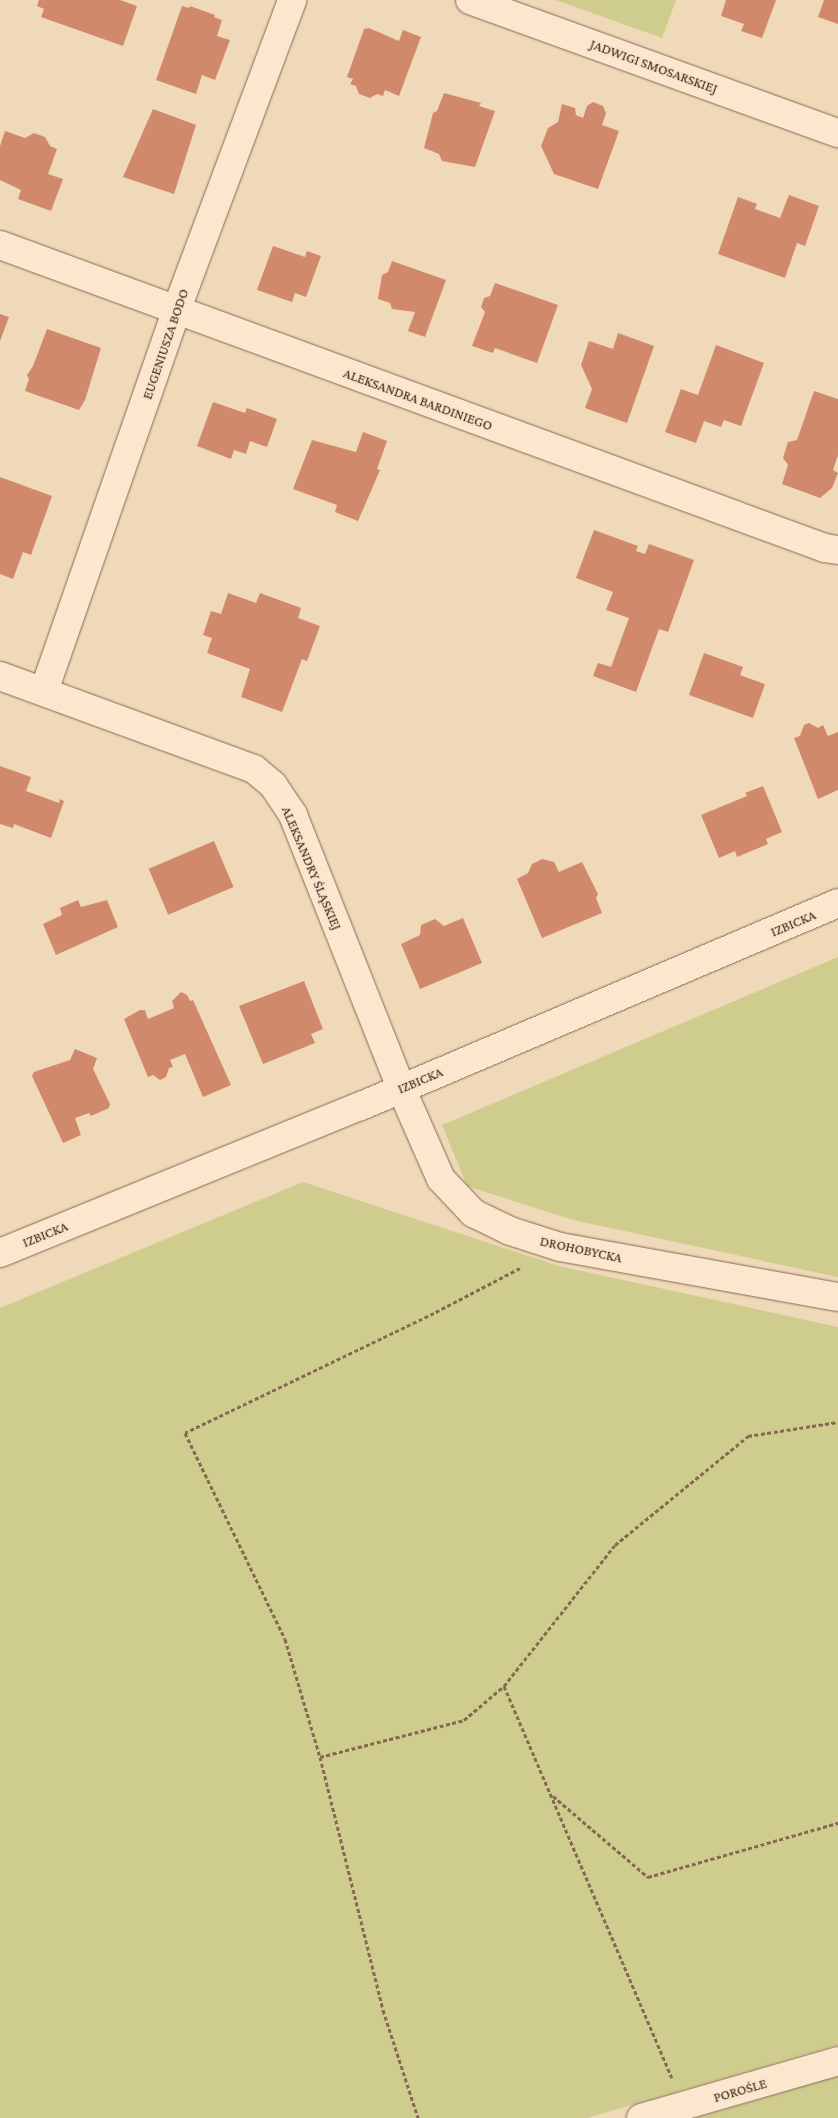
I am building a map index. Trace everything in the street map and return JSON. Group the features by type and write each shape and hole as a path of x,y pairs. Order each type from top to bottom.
{"street":[{"name":"EUGENIUSZA BODO","path":"44,691 176,311 292,0"},
{"name":"JADWIGI SMOSARSKIEJ","path":"470,0 838,133"},
{"name":"ALEKSANDRA BARDINIEGO","path":"0,244 176,311 825,548 838,550"},
{"name":"ALEKSANDRY ŚLĄSKIEJ","path":"0,676 254,769 273,785 293,815 401,1088"},
{"name":"IZBICKA","path":"0,1253 401,1088 838,904"},
{"name":"DROHOBYCKA","path":"401,1088 441,1179 473,1213 510,1231 560,1247 838,1297"},
{"name":"POROŚLE","path":"641,2118 838,2061"}],"path":[{"path":"418,2118 383,2010 320,1758 285,1639 185,1434 434,1313 560,1247"},
{"path":"320,1758 464,1720 504,1686 615,1545 748,1436 838,1422"},
{"path":"504,1686 684,2106"},
{"path":"552,1795 648,1877 838,1824"}],"shaded area":[{"path":"556,0 676,0 662,38"},
{"path":"838,957 838,1277 573,1220 467,1186 442,1125"},
{"path":"303,1182 559,1266 838,1327 838,2045 587,2118 0,2118 0,1308"},
{"path":"838,2076 838,2118 696,2118"}],"building":[{"path":"39,0 120,0 137,6 123,46 41,17 44,9 37,6"},
{"path":"726,0 776,0 762,38 741,31 744,24 721,16"},
{"path":"824,0 838,0 838,24 818,17"},
{"path":"182,6 189,8 190,6 215,15 214,17 222,20 217,36 230,40 215,80 202,75 196,94 156,80"},
{"path":"369,28 399,41 403,30 421,37 399,96 385,90 383,96 377,94 370,98 359,94 356,86 350,84 353,79 347,77 364,29"},
{"path":"444,93 481,103 479,106 495,111 475,167 442,161 439,154 424,148 433,113 437,111"},
{"path":"593,102 603,106 606,113 602,125 619,131 598,189 554,174 541,146 548,128 558,122 562,104 575,108 576,115 583,118 587,106"},
{"path":"153,109 196,125 174,194 123,177"},
{"path":"5,131 25,138 34,133 45,137 50,146 57,149 48,174 63,179 51,211 18,199 21,190 0,180 0,146"},
{"path":"789,195 819,206 805,246 797,243 785,278 718,254 738,197 757,204 755,209 780,218"},
{"path":"273,246 305,257 307,251 321,256 306,297 295,293 292,302 257,290"},
{"path":"392,261 446,280 425,337 408,331 415,312 392,309 390,303 378,299 382,275 388,272"},
{"path":"495,283 558,305 537,363 495,348 493,353 472,346 485,312 481,307 484,298 490,296"},
{"path":"0,314 9,317 0,341"},
{"path":"47,329 101,348 85,400 79,410 25,391 29,379 27,375 33,366"},
{"path":"618,333 654,346 627,423 585,408 592,389 581,365 589,341 613,349"},
{"path":"716,345 764,363 741,426 724,420 721,427 704,421 696,443 665,432 681,389 698,395"},
{"path":"814,391 838,399 838,455 833,470 838,473 832,488 820,498 782,484 788,465 783,458 788,442 797,440"},
{"path":"213,402 245,413 247,408 277,419 267,447 250,441 246,454 234,450 231,459 197,446"},
{"path":"363,432 387,441 377,469 380,470 358,521 335,512 337,505 293,489 312,440 356,452"},
{"path":"0,477 52,496 31,555 23,552 13,579 0,574"},
{"path":"594,530 638,546 636,551 645,554 649,544 694,560 668,632 659,629 636,692 593,676 598,663 611,667 629,618 606,610 613,592 576,578"},
{"path":"228,593 256,603 260,593 301,608 298,618 320,626 307,661 302,659 282,712 241,697 250,669 207,653 212,638 203,635 211,611 221,614"},
{"path":"704,653 743,667 740,675 765,684 753,718 689,695"},
{"path":"809,723 818,728 823,725 828,736 838,732 838,790 818,799 794,738 800,736 804,725"},
{"path":"0,766 31,777 26,791 59,803 60,799 64,801 51,838 14,824 13,828 0,824"},
{"path":"763,786 782,832 766,839 768,844 737,857 735,851 719,858 701,815 747,796 745,793"},
{"path":"214,841 234,887 168,915 149,869"},
{"path":"542,859 554,862 559,872 582,862 598,894 596,898 602,913 542,938 517,879 528,873 532,864"},
{"path":"78,900 81,907 107,900 118,927 56,955 43,924 62,915 60,908"},
{"path":"463,918 482,963 420,989 401,944 420,935 421,925 435,919 444,926"},
{"path":"304,981 323,1029 311,1034 315,1043 263,1064 239,1006"},
{"path":"181,992 187,995 190,1001 193,1000 231,1085 203,1097 185,1054 170,1060 173,1067 169,1068 166,1077 160,1080 153,1075 148,1077 124,1019 140,1010 145,1010 148,1019 174,1008 172,1001"},
{"path":"75,1049 97,1058 93,1069 110,1104 109,1108 91,1116 89,1113 75,1118 81,1135 63,1143 32,1076 34,1072 70,1060"}]}
